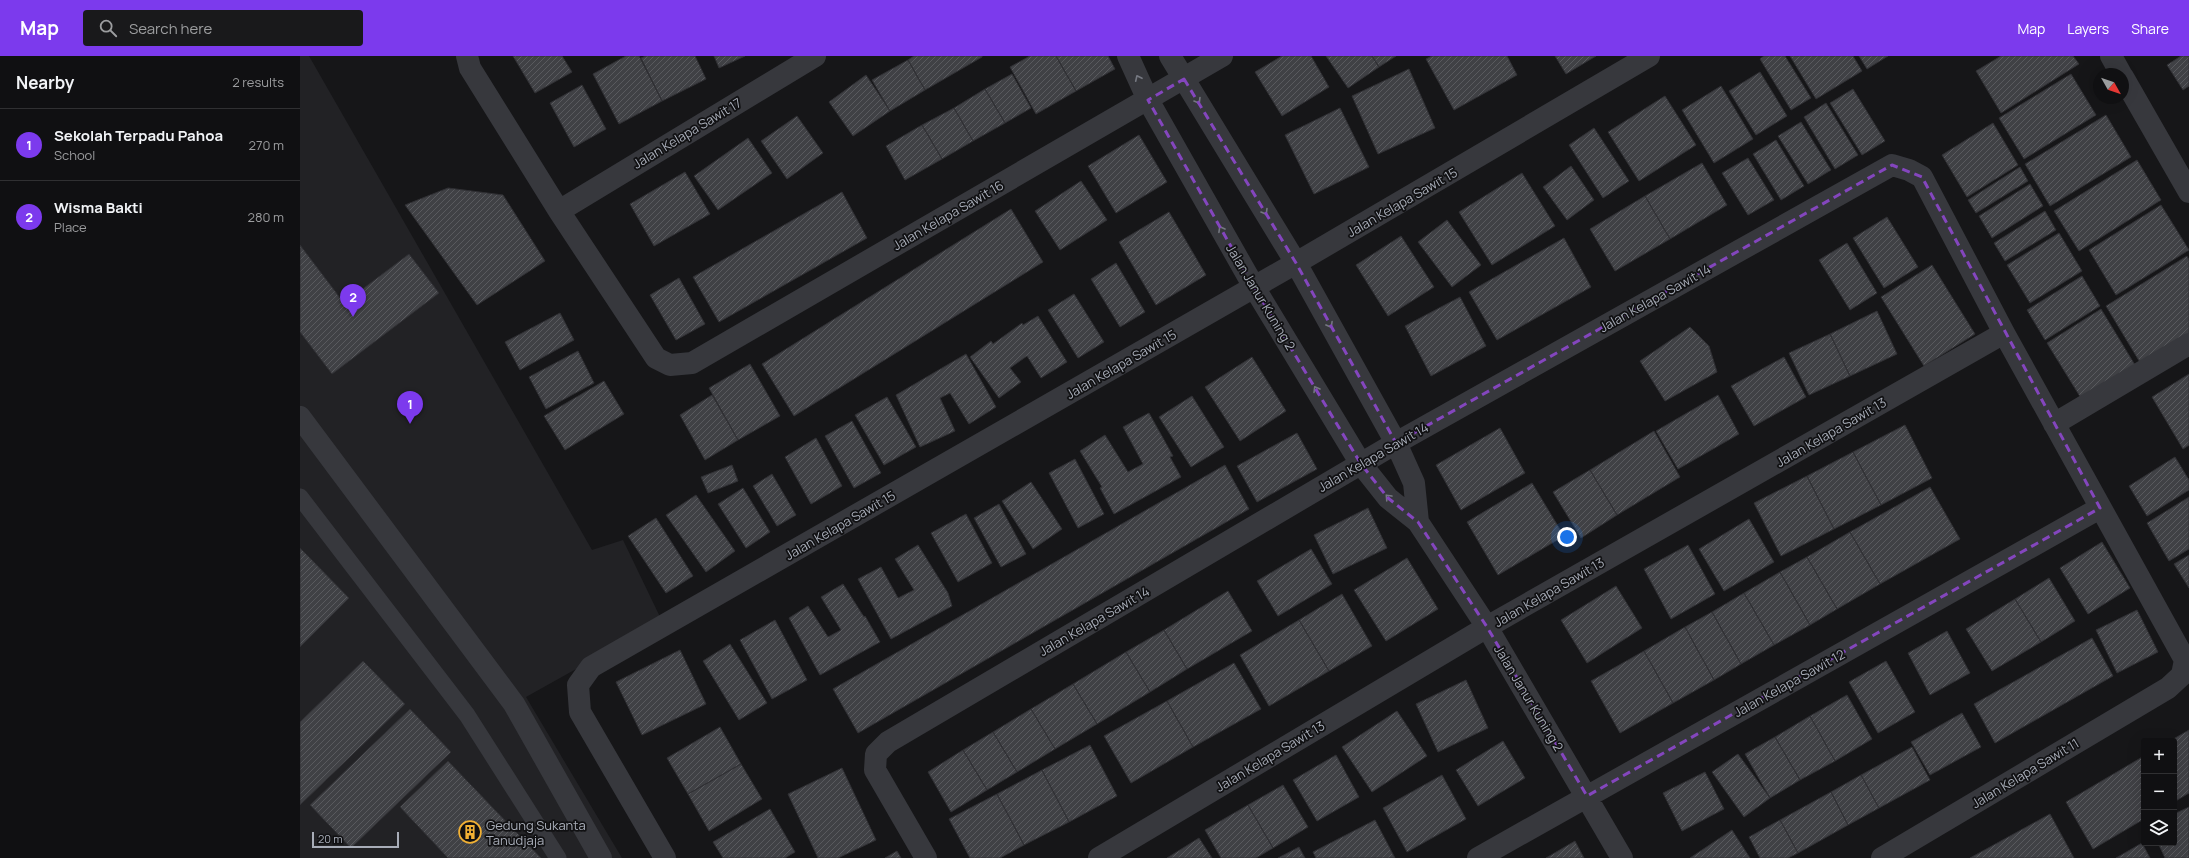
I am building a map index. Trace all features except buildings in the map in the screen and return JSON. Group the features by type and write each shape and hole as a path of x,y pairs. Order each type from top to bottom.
{"street":[{"path":"468,56 470,68 560,210"},
{"name":"Jalan Kelapa Sawit 17","path":"560,210 814,56"},
{"name":"Jalan Janur Kuning 2","path":"1128,56 1148,100 1254,287 1361,464 1388,498 1418,522 1487,627 1622,858"},
{"name":"Jalan Janur Kuning 2","path":"1170,56 1296,264 1396,443 1414,483 1418,522"},
{"name":"Jalan Kelapa Sawit 16","path":"560,210 656,358 670,365 692,363 1222,56"},
{"name":"Jalan Kelapa Sawit 15","path":"665,858 580,712 578,685 591,667 1296,264 1649,56"},
{"path":"2111,56 2118,68"},
{"path":"2129,87 2189,192"},
{"name":"Jalan Kelapa Sawit 11","path":"1882,858 2168,688 2182,675 2185,660 2004,333 1922,177 1910,170 1892,165"},
{"name":"Jalan Kelapa Sawit 14","path":"926,858 875,770 876,754 888,742 1396,443 1892,165"},
{"name":"Jalan Kelapa Sawit 13","path":"1099,858 1487,627 2004,333"},
{"path":"2054,424 2189,344"},
{"path":"300,417 514,704 601,858"},
{"name":"Jalan Kelapa Sawit 12","path":"1478,858 2100,508"}],"lane":[{"path":"300,498 467,715 558,858"}],"highlighted area":[{"path":"1184,79 1296,263 1396,443 1892,165 1922,177 2100,508 1587,796 1487,627 1418,522 1388,498 1361,464 1254,287 1148,100"}],"shaded area":[{"path":"300,56 309,56 592,550 623,540 662,621 526,697 622,858 300,858"}],"place":[{"name":"Wisma Bakti","path":"353,317"},
{"name":"Sekolah Terpadu Pahoa","path":"410,424"},
{"name":"Gedung Sukanta Tanudjaja","path":"470,832"}]}
